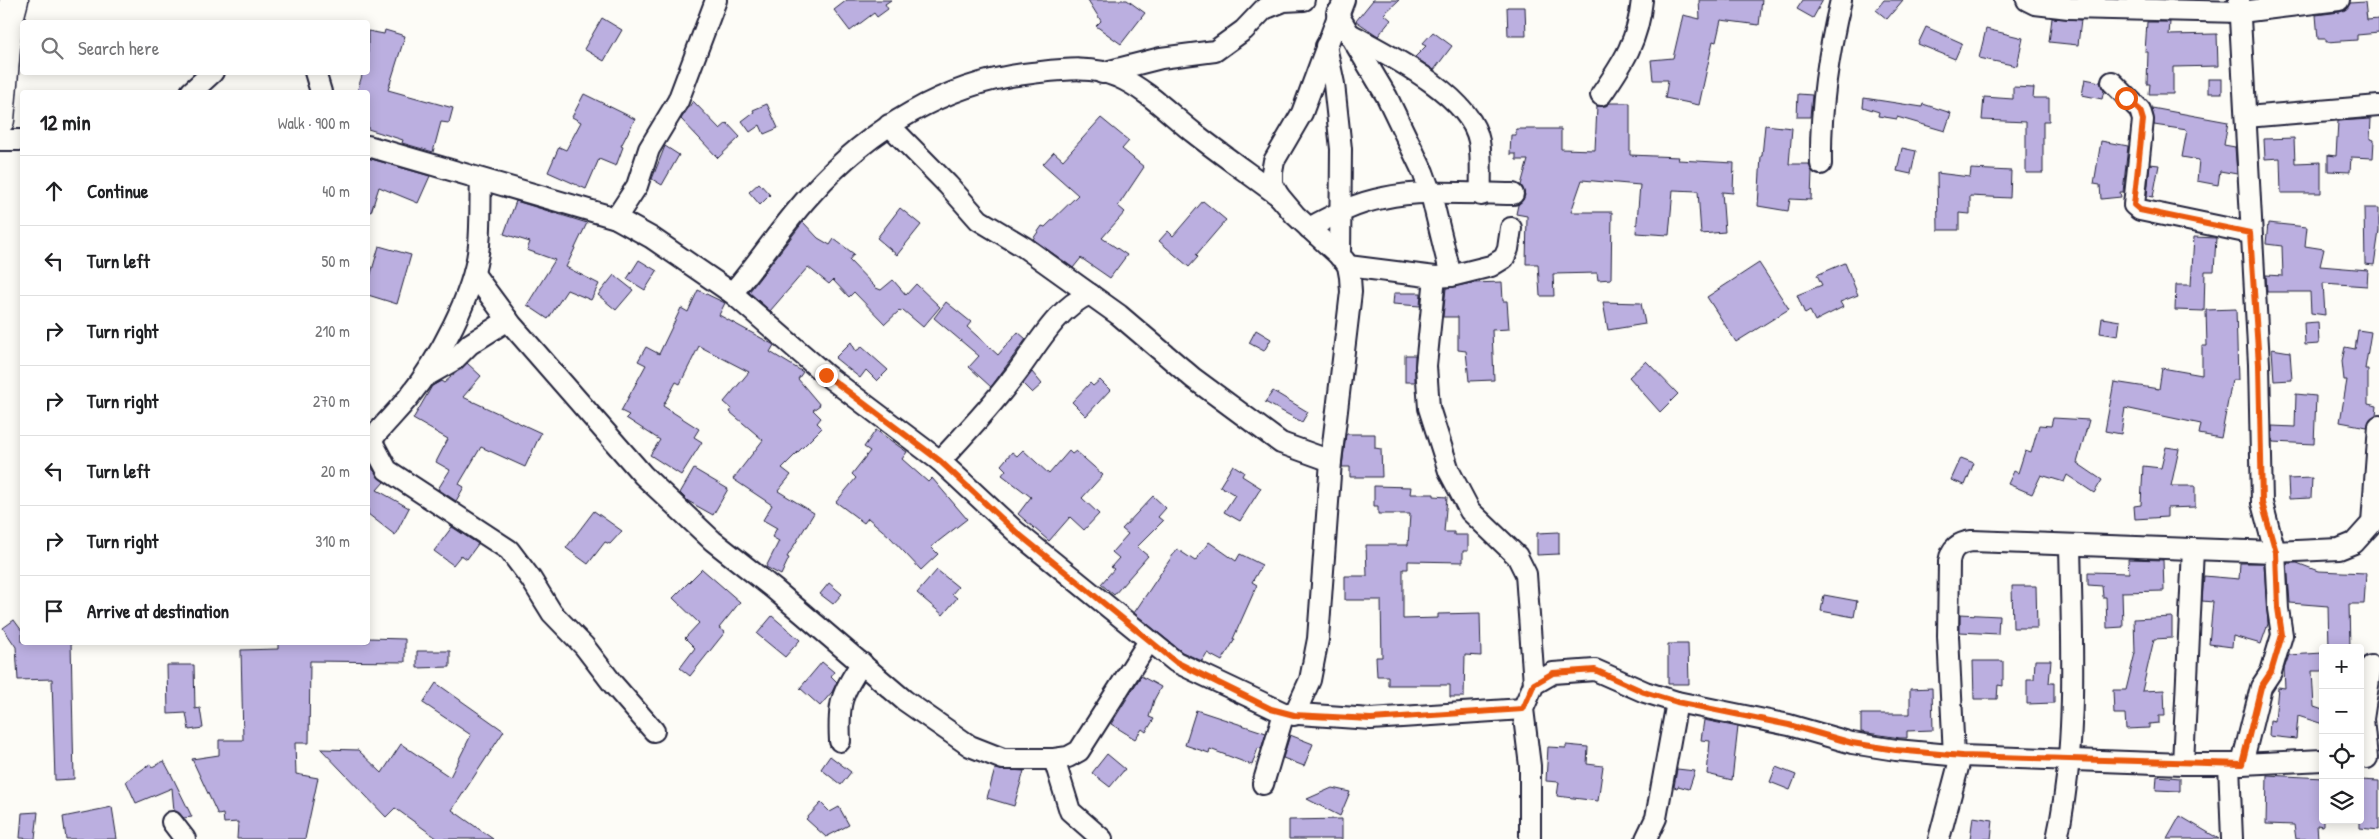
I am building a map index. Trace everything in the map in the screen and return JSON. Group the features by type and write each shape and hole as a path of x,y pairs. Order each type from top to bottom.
{"main road":[{"path":"0,120 8,23 14,0"}],"street":[{"path":"616,218 637,186 649,149 678,100 716,0"},
{"path":"1102,73 1161,58 1215,51 1244,30 1264,10 1284,1 1304,0"},
{"path":"1601,95 1625,62 1635,39 1642,0"},
{"path":"1821,164 1820,135 1827,58 1841,0"},
{"path":"2027,0 2036,4 2069,8 2240,6 2339,0"},
{"path":"2232,839 2236,764 2261,687 2271,672 2282,635 2278,608 2276,552 2262,503 2259,364 2250,233 2240,6"},
{"path":"1279,196 1272,184 1274,161 1302,113 1341,7"},
{"path":"1341,7 1352,35 1387,97 1431,194 1443,277 1426,366 1428,408 1449,472 1470,511 1516,556 1526,574 1534,684 1523,709 1530,766 1530,839"},
{"path":"1352,35 1398,60 1452,98 1464,110 1479,139 1481,195"},
{"path":"1264,784 1289,714 1310,680 1318,640 1331,461 1351,292 1344,261 1340,212 1341,149 1334,84 1326,46"},
{"path":"732,293 757,265 812,192 849,157 889,125 929,101 1007,76 1066,70 1117,76 1136,86 1233,164 1279,196 1344,261 1443,277 1491,266 1504,258 1508,250 1511,228"},
{"path":"193,90 210,75"},
{"path":"316,75 320,90"},
{"path":"2112,82 2140,110 2143,120 2134,205 2140,210 2250,233"},
{"path":"2246,117 2379,106"},
{"path":"889,125 948,185 979,220 1024,248 1119,315 1193,378 1281,443 1331,461"},
{"path":"0,140 20,140"},
{"path":"370,147 616,218 652,238 732,293 826,375 940,461 1015,531 1176,662 1289,714 1371,719 1523,709"},
{"path":"370,441 434,362 454,323 474,274 479,245 481,180"},
{"path":"1309,228 1340,212 1384,197 1431,194 1513,194"},
{"path":"474,274 508,320 643,475 713,541 774,589 904,700 970,746 1003,758 1054,759 1068,757 1078,750 1149,641"},
{"path":"940,461 1011,380 1062,313 1076,300 1090,294"},
{"path":"422,378 454,360 470,344 508,320"},
{"path":"1939,839 1958,756 1948,636 1950,554 1956,546 1961,542 1972,541 2276,552 2339,549 2354,543 2372,524 2379,426"},
{"path":"370,444 387,470 509,550 531,579 552,613 584,646 613,684 654,731"},
{"path":"2057,839 2064,807 2069,760 2072,657 2070,545"},
{"path":"2183,764 2193,550"},
{"path":"840,741 839,719 841,700 847,685 862,663"},
{"path":"2369,759 2363,719 2371,666"},
{"path":"1534,684 1553,673 1595,670 1644,692 1677,702 1789,725 1852,743 1896,750 1958,756 2183,764 2319,760"},
{"path":"1646,839 1656,818 1677,702"},
{"path":"1054,759 1070,811 1102,839"},
{"path":"172,822 185,839"}],"building":[{"path":"847,0 891,0 885,4 888,9 877,17 874,13 850,31 834,10"},
{"path":"1088,0 1127,0 1145,13 1121,44 1096,26 1101,21"},
{"path":"1373,0 1399,0 1384,14 1391,20 1378,36 1356,21"},
{"path":"1699,0 1762,0 1759,25 1721,20 1716,42 1713,41 1699,105 1665,98 1668,80 1653,80 1651,60 1673,58 1683,15 1700,19"},
{"path":"1803,0 1823,0 1813,18 1797,9"},
{"path":"1884,0 1903,0 1887,19 1876,10"},
{"path":"2365,2 2367,20 2379,19 2379,33 2357,35 2357,40 2326,42 2326,39 2318,39 2316,15 2340,12 2346,9 2350,3"},
{"path":"1507,7 1525,7 1526,36 1508,36"},
{"path":"602,18 622,30 604,61 584,49"},
{"path":"2052,18 2081,20 2078,45 2049,42"},
{"path":"2147,22 2170,22 2169,35 2217,34 2218,66 2173,67 2173,94 2149,94 2150,84 2147,84 2148,52 2145,52"},
{"path":"1926,27 1962,43 1955,59 1918,44"},
{"path":"1986,29 2023,38 2017,66 1979,58"},
{"path":"385,30 405,36 388,90 453,108 449,123 441,122 433,152 402,143 403,140 370,130 370,90 358,90 362,75 370,75 370,31 384,34"},
{"path":"1433,32 1452,46 1434,70 1415,57 1426,46 1422,44"},
{"path":"2085,79 2100,82 2104,90 2102,99 2082,95"},
{"path":"2208,79 2222,79 2222,93 2208,93"},
{"path":"2013,87 2034,88 2033,98 2049,98 2049,121 2043,121 2043,173 2026,173 2026,122 1982,120 1984,97 2013,99"},
{"path":"584,94 635,119 621,146 623,147 616,166 599,159 586,189 548,172 559,147 566,150 581,122 572,117"},
{"path":"1798,94 1812,95 1810,117 1797,117"},
{"path":"1864,98 1922,107 1923,104 1951,113 1945,131 1897,117 1897,119 1878,116 1879,112 1863,107"},
{"path":"693,101 720,129 727,123 740,137 718,158 681,119"},
{"path":"1610,103 1630,103 1630,155 1679,157 1678,160 1734,163 1733,193 1722,192 1725,232 1701,234 1698,191 1673,190 1669,235 1636,233 1640,185 1582,180 1571,212 1612,212 1611,279 1598,280 1597,273 1553,274 1554,296 1540,296 1538,264 1526,264 1527,216 1516,214 1518,205 1525,195 1521,185 1528,160 1516,160 1516,154 1510,154 1511,135 1516,135 1516,129 1561,129 1561,149 1595,150 1597,106 1606,106"},
{"path":"767,104 778,128 764,134 760,125 750,132 742,121 754,112 753,110"},
{"path":"2152,108 2228,122 2224,145 2235,147 2237,174 2220,171 2218,185 2197,181 2199,160 2182,157 2187,130 2154,125"},
{"path":"1101,118 1129,141 1122,149 1144,167 1118,206 1125,212 1102,238 1127,255 1110,278 1081,258 1073,268 1033,239 1042,226 1045,227 1078,195 1043,164 1054,152 1063,160"},
{"path":"2371,119 2370,139 2374,140 2373,158 2351,157 2350,172 2328,171 2328,155 2336,156 2338,121"},
{"path":"1765,125 1792,128 1789,164 1809,164 1812,171 1811,200 1790,199 1788,211 1758,206"},
{"path":"2294,138 2295,163 2321,162 2321,193 2281,193 2280,158 2265,159 2264,139"},
{"path":"2101,141 2128,146 2123,192 2120,192 2121,197 2101,199 2100,185 2094,184"},
{"path":"665,146 679,155 662,185 652,179"},
{"path":"1902,148 1916,151 1911,174 1897,171"},
{"path":"370,159 430,176 418,203 379,187 371,212"},
{"path":"2150,164 2159,165 2153,197 2147,196"},
{"path":"1971,169 2011,171 2010,198 1970,196 1970,214 1959,213 1959,230 1938,230 1937,173 1970,177"},
{"path":"759,183 770,195 760,205 749,192"},
{"path":"516,201 587,223 566,267 599,284 591,300 567,290 548,319 527,305 555,260 527,250 530,242 504,234"},
{"path":"1203,201 1226,220 1196,255 1198,257 1189,267 1159,241 1168,231 1173,236"},
{"path":"900,208 921,225 897,255 877,238"},
{"path":"2364,208 2379,208 2379,231 2374,265 2365,264"},
{"path":"803,222 818,238 830,245 834,239 854,254 849,260 876,288 881,290 893,280 906,295 916,284 940,307 923,327 903,310 899,311 885,324 854,292 849,297 833,280 829,284 808,267 770,311 749,292"},
{"path":"2268,223 2307,227 2305,246 2324,249 2320,266 2368,270 2367,286 2323,283 2325,315 2311,313 2310,292 2267,292 2266,275 2283,276 2282,246 2266,244"},
{"path":"2194,237 2216,238 2214,271 2205,271 2204,311 2175,310 2176,285 2191,285"},
{"path":"379,246 411,255 397,304 370,296 370,277"},
{"path":"639,260 657,271 645,290 627,279"},
{"path":"1759,263 1789,309 1736,342 1707,297"},
{"path":"1845,263 1858,295 1840,302 1843,307 1815,321 1810,311 1805,314 1797,295 1822,285 1817,275"},
{"path":"614,275 633,290 616,310 598,295"},
{"path":"1502,282 1503,301 1507,301 1509,329 1492,330 1494,380 1469,381 1466,351 1458,350 1458,317 1443,317 1446,288 1472,283"},
{"path":"698,290 725,303 719,315 774,345 770,352 803,372 798,379 820,405 813,410 821,418 817,423 822,428 782,468 791,475 778,491 814,513 787,557 789,558 781,575 766,567 779,541 772,537 777,528 763,520 772,505 733,479 763,440 730,412 732,409 724,402 749,372 699,346 680,384 676,382 663,406 699,429 694,437 702,442 681,475 650,455 660,440 626,418 629,415 621,411 646,365 638,361 646,347 659,354 681,308 688,312"},
{"path":"1394,293 1421,293 1420,306 1393,304"},
{"path":"946,302 971,322 967,327 998,355 1018,332 1026,339 991,387 969,367 979,356 934,318"},
{"path":"1603,302 1641,303 1645,324 1608,330"},
{"path":"2236,309 2238,380 2232,380 2221,438 2199,434 2201,424 2125,408 2121,434 2105,431 2114,382 2159,389 2162,368 2202,375 2202,346 2207,346 2206,310"},
{"path":"2102,318 2120,321 2118,336 2100,333"},
{"path":"2318,322 2319,344 2305,345 2304,323"},
{"path":"1256,330 1271,339 1264,351 1249,343"},
{"path":"2358,330 2371,332 2365,369 2368,369 2368,404 2377,406 2376,415 2370,419 2367,427 2340,422 2347,380 2344,380 2342,361 2345,347 2355,349"},
{"path":"851,342 856,351 862,347 888,370 877,381 866,370 860,378 835,358"},
{"path":"2272,349 2290,352 2292,380 2274,381"},
{"path":"1405,355 1415,355 1415,382 1405,382"},
{"path":"1646,361 1678,394 1660,412 1629,377"},
{"path":"467,363 481,376 463,397 541,433 525,467 481,447 459,484 464,487 456,501 438,489 450,470 436,462 448,439 413,419 432,386 441,381 444,383"},
{"path":"1032,372 1042,384 1032,393 1023,384"},
{"path":"1100,380 1110,390 1086,416 1072,402 1090,383 1093,386"},
{"path":"1273,391 1308,412 1302,422 1265,402"},
{"path":"2296,394 2316,396 2314,444 2273,442 2272,426 2295,427"},
{"path":"2053,418 2089,420 2077,463 2102,480 2094,493 2067,475 2064,482 2041,475 2032,494 2008,484 2014,471 2018,473 2025,451 2031,453 2039,425 2051,426"},
{"path":"876,430 907,452 902,459 928,482 932,478 967,519 931,547 938,554 921,570 889,536 868,518 864,523 836,502 856,478 852,474 870,451 864,447"},
{"path":"1346,434 1375,434 1375,448 1381,449 1382,477 1350,477 1350,467 1342,467"},
{"path":"2166,447 2179,449 2171,486 2195,486 2195,507 2167,508 2167,517 2135,519 2134,506 2141,505 2143,466 2161,468"},
{"path":"1023,450 1049,474 1069,451 1072,454 1076,451 1103,475 1082,498 1099,514 1084,530 1070,517 1049,541 1018,514 1031,497 1002,475 1006,470 1001,465 1012,452 1017,456"},
{"path":"1961,458 1974,463 1965,485 1951,480"},
{"path":"1233,465 1244,472 1242,476 1261,488 1240,521 1224,512 1235,495 1220,486"},
{"path":"370,466 384,482 377,490 409,508 395,535 370,516"},
{"path":"694,469 728,489 713,515 688,501 680,493"},
{"path":"2312,478 2311,498 2289,499 2288,479"},
{"path":"1374,486 1411,487 1410,494 1434,494 1434,496 1447,497 1444,532 1454,532 1454,535 1468,535 1468,551 1463,551 1463,562 1408,561 1408,569 1403,569 1403,619 1438,618 1438,614 1480,613 1481,656 1465,655 1464,697 1450,697 1450,685 1388,685 1388,676 1377,676 1376,657 1382,657 1381,600 1345,600 1345,576 1367,576 1366,545 1408,545 1410,514 1378,514 1378,506 1374,506"},
{"path":"1153,496 1166,508 1158,517 1163,521 1137,547 1148,556 1114,595 1101,584 1114,569 1111,567 1119,558 1112,552 1128,534 1122,529"},
{"path":"594,511 622,531 610,544 605,542 588,564 566,548"},
{"path":"452,527 478,544 467,559 461,555 453,565 434,551"},
{"path":"1559,532 1559,554 1537,555 1537,533"},
{"path":"1209,542 1236,561 1240,554 1262,565 1252,582 1257,585 1233,639 1235,639 1222,661 1207,653 1202,661 1182,652 1134,613 1177,549 1195,561"},
{"path":"2128,559 2163,560 2164,591 2122,592 2123,627 2107,628 2106,597 2103,597 2102,586 2088,585 2088,572 2129,573"},
{"path":"2240,563 2264,563 2268,624 2261,644 2233,636 2232,647 2209,644 2213,602 2202,601 2204,576 2239,579"},
{"path":"2287,563 2297,563 2318,571 2366,573 2364,604 2349,604 2350,644 2329,644 2328,606 2290,603"},
{"path":"702,569 740,602 719,628 725,632 690,676 680,668 695,648 685,638 699,623 673,598"},
{"path":"937,570 958,587 952,594 957,598 943,615 917,593"},
{"path":"829,583 842,594 833,604 820,594"},
{"path":"2012,586 2036,586 2037,628 2013,628"},
{"path":"1824,595 1857,601 1854,617 1821,611"},
{"path":"1960,614 1999,616 1998,634 1960,632"},
{"path":"772,616 800,640 785,657 757,634"},
{"path":"2172,617 2172,638 2154,639 2142,691 2164,690 2165,716 2159,716 2159,723 2149,724 2149,728 2126,729 2125,714 2114,714 2113,690 2126,690 2135,653 2134,619"},
{"path":"14,620 20,628 20,645 71,645 74,779 55,780 52,679 18,680 16,647 3,628"},
{"path":"370,638 405,639 405,662 310,661 309,743 295,743 296,774 318,778 305,839 237,839 238,822 224,823 223,814 218,815 192,759 219,755 219,740 243,740 241,650 278,649 278,645 370,645"},
{"path":"1668,644 1688,644 1689,684 1668,684"},
{"path":"417,651 450,651 450,667 417,668"},
{"path":"2319,653 2319,671 2312,671 2314,707 2319,709 2319,723 2298,716 2296,739 2269,736 2270,720 2275,721 2278,687 2285,688 2284,669 2289,655"},
{"path":"2035,660 2051,660 2049,683 2054,683 2054,703 2027,704 2027,679 2034,679"},
{"path":"1973,661 2003,661 2003,686 1998,685 1997,699 1974,699"},
{"path":"822,662 834,672 831,676 837,682 832,692 820,706 800,688"},
{"path":"167,665 194,665 195,709 200,708 203,728 189,730 186,713 168,714"},
{"path":"1141,676 1161,687 1154,700 1149,717 1154,719 1146,732 1142,729 1135,739 1111,724"},
{"path":"436,683 504,731 452,810 493,839 438,839 395,808 386,817 321,749 358,750 382,773 401,744 450,777 471,735 423,703"},
{"path":"1932,688 1933,730 1907,731 1907,738 1861,732 1861,714 1910,714 1910,689"},
{"path":"1196,710 1266,733 1261,749 1258,748 1252,765 1210,749 1209,753 1185,745"},
{"path":"1704,720 1738,727 1732,780 1707,774 1710,741 1701,740"},
{"path":"1290,735 1313,744 1304,766 1283,758"},
{"path":"1566,745 1588,747 1587,764 1603,766 1598,801 1557,796 1559,782 1546,781 1548,747 1566,748"},
{"path":"1107,754 1125,769 1110,787 1092,773"},
{"path":"830,756 851,772 841,785 821,769"},
{"path":"164,761 192,817 184,818 174,811 172,788 136,803 126,781 150,764 152,767"},
{"path":"1776,767 1796,775 1790,790 1770,782"},
{"path":"995,769 1024,771 1014,806 987,798"},
{"path":"1677,769 1695,771 1689,789 1678,786 1677,788 1674,787"},
{"path":"2267,775 2319,778 2319,824 2323,824 2323,826 2317,825 2318,839 2296,839 2294,825 2266,824"},
{"path":"2157,776 2180,778 2180,791 2156,790"},
{"path":"2364,780 2379,781 2379,830 2360,828 2360,824 2364,824"},
{"path":"1332,788 1350,792 1340,816 1307,799"},
{"path":"821,803 830,812 839,807 849,825 826,837 806,819"},
{"path":"112,807 117,839 66,839 63,817"},
{"path":"38,812 35,839 20,838 22,813"},
{"path":"2180,816 2219,839 2167,839"},
{"path":"1973,817 1993,820 1991,839 1970,839"},
{"path":"1342,819 1342,839 1289,839 1289,820"}],"route":[{"path":"826,375 940,461 1015,531 1176,662 1271,709 1284,713 1371,719 1523,709 1534,684 1553,673 1595,670 1644,692 1677,702 1789,725 1852,743 1896,750 1962,756 2183,764 2242,764 2261,687 2271,672 2282,635 2276,583 2276,552 2262,503 2259,364 2250,233 2140,210 2134,205 2143,120 2140,110 2126,98"}]}
